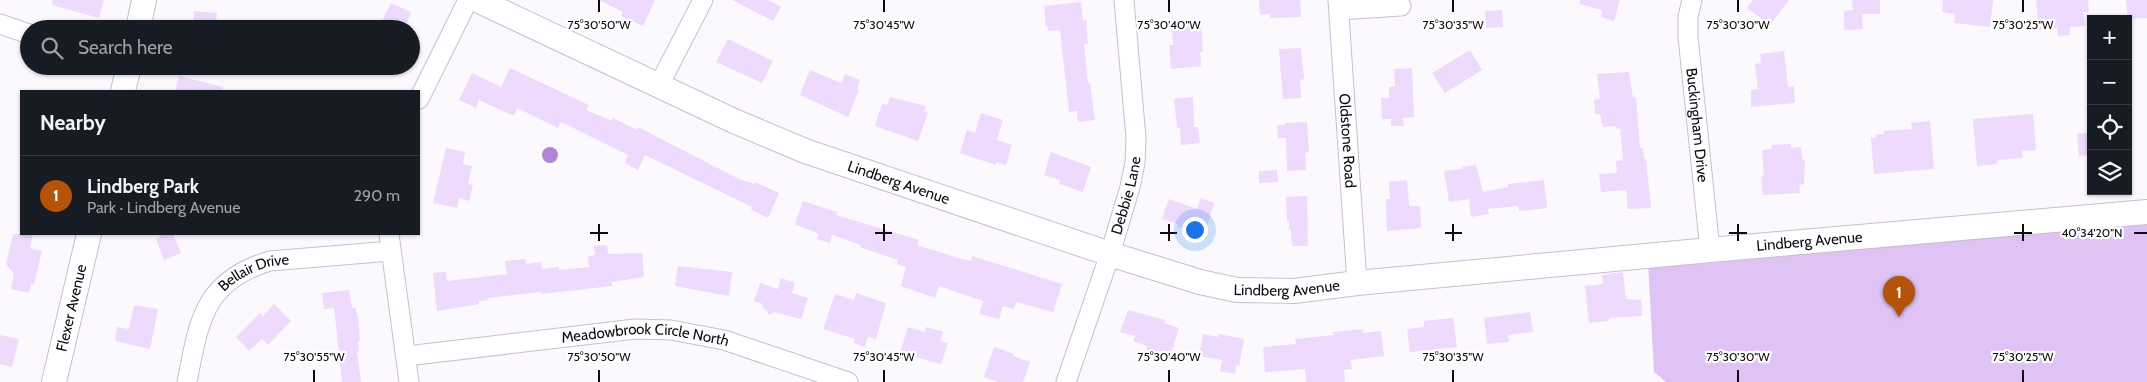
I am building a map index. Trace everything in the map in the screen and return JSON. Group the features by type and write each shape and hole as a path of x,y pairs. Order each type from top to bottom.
{"street":[{"path":"140,20 144,0"},
{"path":"420,97 468,0"},
{"name":"Lindberg Avenue","path":"477,0 734,121 805,151 1110,254 1200,282 1237,290 1294,291 1357,283 1710,250 2147,212"},
{"path":"658,86 703,0"},
{"name":"Debbie Lane","path":"1066,382 1110,254 1130,187 1134,163 1136,138 1124,0"},
{"name":"Buckingham Drive","path":"1692,0 1688,17 1688,36 1710,250"},
{"path":"1338,5 1401,6"},
{"name":"Oldstone Road","path":"1338,5 1357,283"},
{"path":"0,24 20,31"},
{"path":"123,90 127,75"},
{"name":"Flexer Avenue","path":"54,382 89,235"},
{"path":"390,243 407,356 409,382"},
{"name":"Bellair Drive","path":"187,382 196,334 202,316 216,294 235,276 252,267 270,261 390,243"},
{"name":"Meadowbrook Circle North","path":"407,356 635,329 671,330 698,333 724,340 848,382"}],"shaded area":[{"path":"547,147 553,147 558,152 556,161 547,163 542,158 542,152"},
{"path":"2147,221 2147,382 1666,382 1654,372 1648,262"}],"building":[{"path":"53,0 104,0 99,18 52,5"},
{"path":"599,0 655,0 643,26 621,16 623,12"},
{"path":"732,0 768,0 781,7 773,21"},
{"path":"1259,0 1300,0 1301,17 1270,18 1269,14 1260,15"},
{"path":"1580,0 1620,0 1614,21 1601,17 1602,10 1579,4"},
{"path":"1753,0 1789,0 1770,25 1747,8"},
{"path":"1852,0 1880,0 1880,14 1862,14 1863,29 1844,30 1844,11 1853,10"},
{"path":"1943,0 1993,0 1990,27 1954,23 1955,14 1942,12"},
{"path":"2036,0 2088,0 2089,12 2083,12 2085,26 2070,27 2070,35 2058,36 2057,28 2039,30"},
{"path":"2126,0 2147,0 2147,18 2132,19 2132,15 2128,15"},
{"path":"1081,2 1083,21 1086,20 1088,44 1084,44 1088,83 1090,83 1095,120 1078,122 1077,111 1069,112 1060,30 1048,31 1044,6"},
{"path":"391,3 411,12 408,20 382,20"},
{"path":"1502,10 1503,27 1486,28 1485,11"},
{"path":"194,11 217,13 216,20 194,20"},
{"path":"1201,25 1203,51 1200,52 1201,66 1171,69 1169,45 1173,45 1172,27"},
{"path":"728,39 773,61 762,83 716,62"},
{"path":"1301,48 1304,79 1300,80 1301,98 1283,99 1279,49"},
{"path":"1470,50 1482,70 1445,93 1432,73"},
{"path":"1784,51 1788,87 1794,86 1795,103 1751,107 1751,90 1758,89 1755,64 1761,63 1760,54"},
{"path":"510,68 589,105 586,110 612,121 613,118 637,130 638,127 739,179 755,184 755,182 779,193 768,218 751,210 752,207 645,155 638,170 625,163 628,155 561,122 558,128 517,108 514,116 479,100 476,108 459,100 472,73 501,87"},
{"path":"1412,68 1414,117 1403,118 1404,126 1391,126 1391,119 1382,119 1381,98 1389,98 1389,87 1395,86 1394,69"},
{"path":"810,70 841,83 845,74 860,80 857,89 859,90 848,117 800,95"},
{"path":"1629,72 1633,98 1636,97 1640,148 1643,148 1644,159 1646,158 1651,208 1628,209 1626,190 1601,192 1599,174 1617,173 1616,161 1623,160 1620,128 1616,129 1616,126 1603,127 1600,114 1595,114 1594,100 1600,99 1597,74"},
{"path":"179,76 223,87 222,90 175,90"},
{"path":"890,97 926,106 924,111 928,113 918,141 875,126 882,104 887,105"},
{"path":"1193,97 1194,127 1198,127 1200,143 1181,145 1180,128 1177,128 1174,99"},
{"path":"981,113 1003,120 997,140 1012,145 1006,165 996,162 996,165 960,153 967,130 975,133"},
{"path":"2033,114 2036,150 2022,151 2023,158 1997,160 1997,164 1977,166 1973,119"},
{"path":"1930,121 1934,169 1874,174 1871,138 1876,138 1876,134 1884,134 1884,131 1912,129 1911,123"},
{"path":"1307,122 1309,152 1305,153 1306,170 1287,171 1286,138 1278,138 1277,125"},
{"path":"2087,133 2087,155 2079,156 2077,134"},
{"path":"1791,144 1791,148 1801,147 1802,159 1805,161 1804,184 1799,185 1800,193 1763,195 1761,177 1764,176 1762,150 1772,149 1771,145"},
{"path":"446,148 465,152 463,164 472,166 468,184 473,185 469,201 459,198 457,208 433,203"},
{"path":"1051,152 1091,167 1083,192 1059,184 1060,180 1044,175"},
{"path":"1476,165 1483,192 1508,187 1508,184 1544,180 1547,208 1519,211 1518,206 1488,209 1489,214 1471,217 1469,199 1449,202 1444,171"},
{"path":"1277,170 1278,182 1259,183 1259,171"},
{"path":"1407,180 1409,206 1420,206 1421,228 1387,231 1386,199 1390,199 1389,182"},
{"path":"1307,196 1308,246 1292,246 1291,230 1289,230 1289,221 1287,221 1286,197"},
{"path":"1201,198 1214,203 1204,236 1177,227 1178,224 1162,219 1169,199 1197,209"},
{"path":"803,201 837,212 836,215 919,240 917,245 971,261 972,256 1062,284 1053,312 1016,302 1014,309 1003,306 999,319 979,314 983,301 939,286 935,298 901,286 906,267 897,264 898,260 832,235 830,243 817,239 819,234 795,224"},
{"path":"13,234 33,235 30,248 42,251 34,284 31,284 29,293 11,289 14,274 6,264"},
{"path":"160,235 173,235 181,253 164,260 156,239 161,237"},
{"path":"607,245 608,254 642,253 644,277 612,282 612,286 487,298 488,300 479,301 479,304 437,311 433,273 446,272 447,281 507,274 505,261 525,259 526,264 541,262 542,269 559,267 559,270 589,267 588,256 595,255 594,246"},
{"path":"678,266 732,272 729,296 675,286"},
{"path":"1623,272 1626,299 1641,300 1642,316 1609,318 1609,321 1589,323 1585,286 1603,284 1602,275"},
{"path":"781,278 795,283 792,293 808,298 801,319 774,312 769,315 767,310 762,308 763,304 754,301 760,283 778,289"},
{"path":"349,290 352,308 355,307 358,317 360,341 358,341 359,352 357,352 361,382 342,382 334,308 324,309 322,293"},
{"path":"856,293 886,303 876,339 868,337 865,347 853,343 855,339 823,329 835,294 854,300"},
{"path":"274,304 291,321 268,345 262,339 249,351 236,337 260,313 263,316"},
{"path":"134,305 158,309 150,349 115,341 117,327 129,329"},
{"path":"1128,310 1165,320 1164,323 1179,328 1170,357 1146,350 1147,346 1133,341 1135,336 1120,332"},
{"path":"1530,312 1533,332 1508,335 1509,342 1487,344 1484,318"},
{"path":"1453,318 1457,347 1410,352 1407,329 1424,327 1424,321"},
{"path":"908,327 925,332 926,327 943,332 940,341 948,343 941,364 900,353"},
{"path":"1363,329 1363,333 1381,331 1384,356 1351,360 1352,369 1344,370 1345,382 1306,382 1305,369 1265,372 1263,347 1296,344 1295,339 1334,335 1333,332"},
{"path":"1203,334 1218,337 1219,334 1244,339 1239,366 1236,365 1235,374 1220,371 1222,360 1199,356"},
{"path":"0,335 19,339 12,367 0,364"},
{"path":"994,347 1030,362 1023,382 998,382 984,377"}],"place":[{"name":"Lindberg Park","path":"1899,317"}]}
